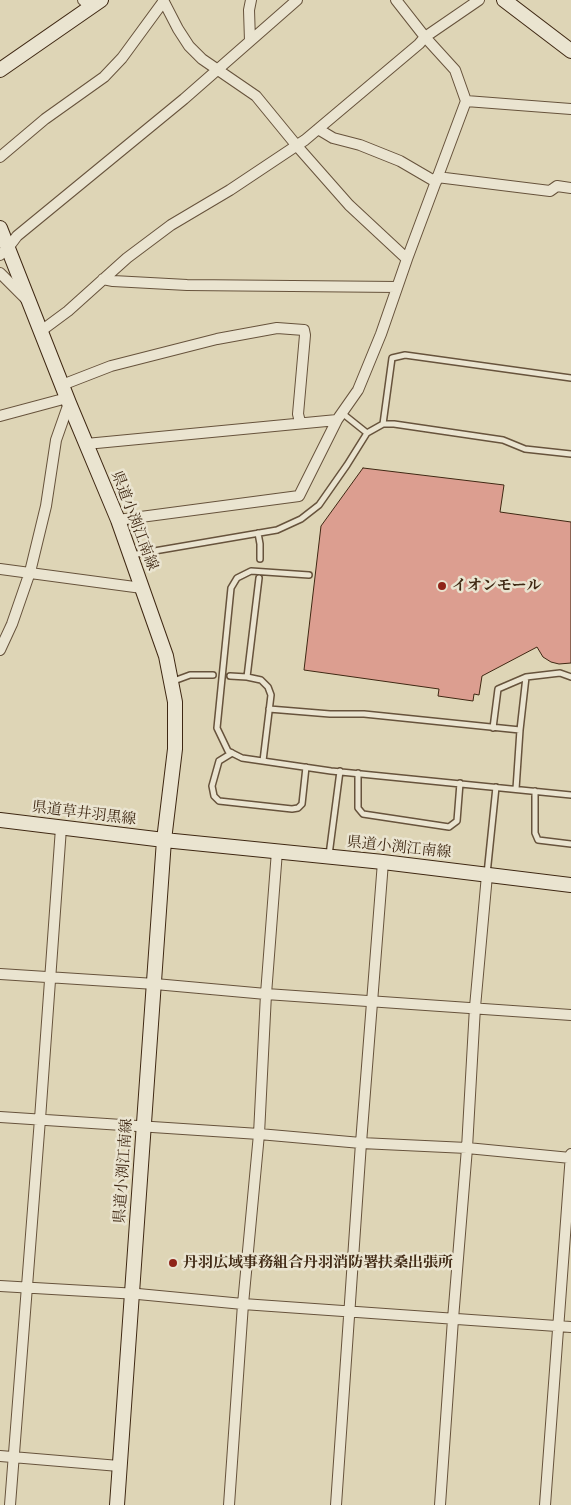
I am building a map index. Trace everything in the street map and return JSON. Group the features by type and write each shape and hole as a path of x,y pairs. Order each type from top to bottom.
{"main road":[{"path":"504,0 571,51"},
{"path":"0,70 92,2"},
{"name":"県道小渕江南線","path":"0,228 4,251 30,303 66,396 118,520 166,656 175,702 176,749 164,840 117,1505"},
{"name":"県道草井羽黒線","path":"0,820 164,840"},
{"name":"県道小渕江南線","path":"164,840 383,862 571,885"}],"street":[{"path":"250,42 249,10 251,0"},
{"path":"4,251 17,236 218,70 297,0"},
{"path":"41,331 68,311 127,258 171,226 297,146 425,37 479,0"},
{"path":"0,157 45,119 104,76 122,58 163,1 189,46 202,59 256,96 349,205 407,259"},
{"path":"118,520 298,496 339,416 358,390 381,334 466,101 455,70 425,37 399,1"},
{"path":"466,101 571,109"},
{"path":"318,129 334,138 360,145 400,161 437,179 550,191 558,186 571,188"},
{"path":"0,273 30,303"},
{"path":"103,279 187,285 397,287"},
{"path":"0,416 66,396 111,366 217,338 277,328 304,330 298,414 300,422"},
{"path":"0,650 12,624 30,572 46,506 56,440 66,396"},
{"path":"86,444 300,422 339,416"},
{"path":"0,569 142,588"},
{"path":"10,1505 61,828"},
{"path":"229,1505 243,1304 259,1134 266,994 278,851"},
{"path":"336,1505 383,862"},
{"path":"440,1505 467,1148 475,1007 487,875"},
{"path":"0,974 571,1014"},
{"path":"0,1117 259,1134 361,1143 467,1148 571,1158"},
{"path":"545,1505 571,1154"},
{"path":"0,1286 571,1327"},
{"path":"0,1456 119,1466"}],"lane":[{"path":"383,424 392,358 398,356 405,355 571,378"},
{"path":"339,416 367,433"},
{"path":"131,556 277,530 301,519 319,505 367,433 383,424 503,440 525,449 571,454"},
{"path":"258,533 260,559"},
{"path":"309,575 251,571 237,578 231,588 217,728 228,751 242,758 306,767 571,795"},
{"path":"247,677 259,578"},
{"path":"493,728 498,689 526,677 560,673 571,677"},
{"path":"171,682 190,675 213,675"},
{"path":"230,676 261,680 268,687 271,695 263,761"},
{"path":"516,789 526,677"},
{"path":"269,708 330,714 364,714 520,730"},
{"path":"232,754 220,761 212,786 214,796 219,801 292,809 298,808 302,804 306,767"},
{"path":"329,857 340,771"},
{"path":"358,773 358,808 363,814 449,827 456,821 460,783"},
{"path":"487,875 496,787"},
{"path":"535,791 535,834 538,840 571,844"}],"building":[{"name":"イオンモール","path":"363,468 504,485 500,512 571,522 571,663 559,664 551,662 543,657 537,647 482,676 479,695 474,694 473,701 438,696 439,689 304,670 321,526"}],"place":[{"name":"イオンモール","path":"442,586"},
{"name":"丹羽広域事務組合丹羽消防署扶桑出張所","path":"173,1263"}]}
